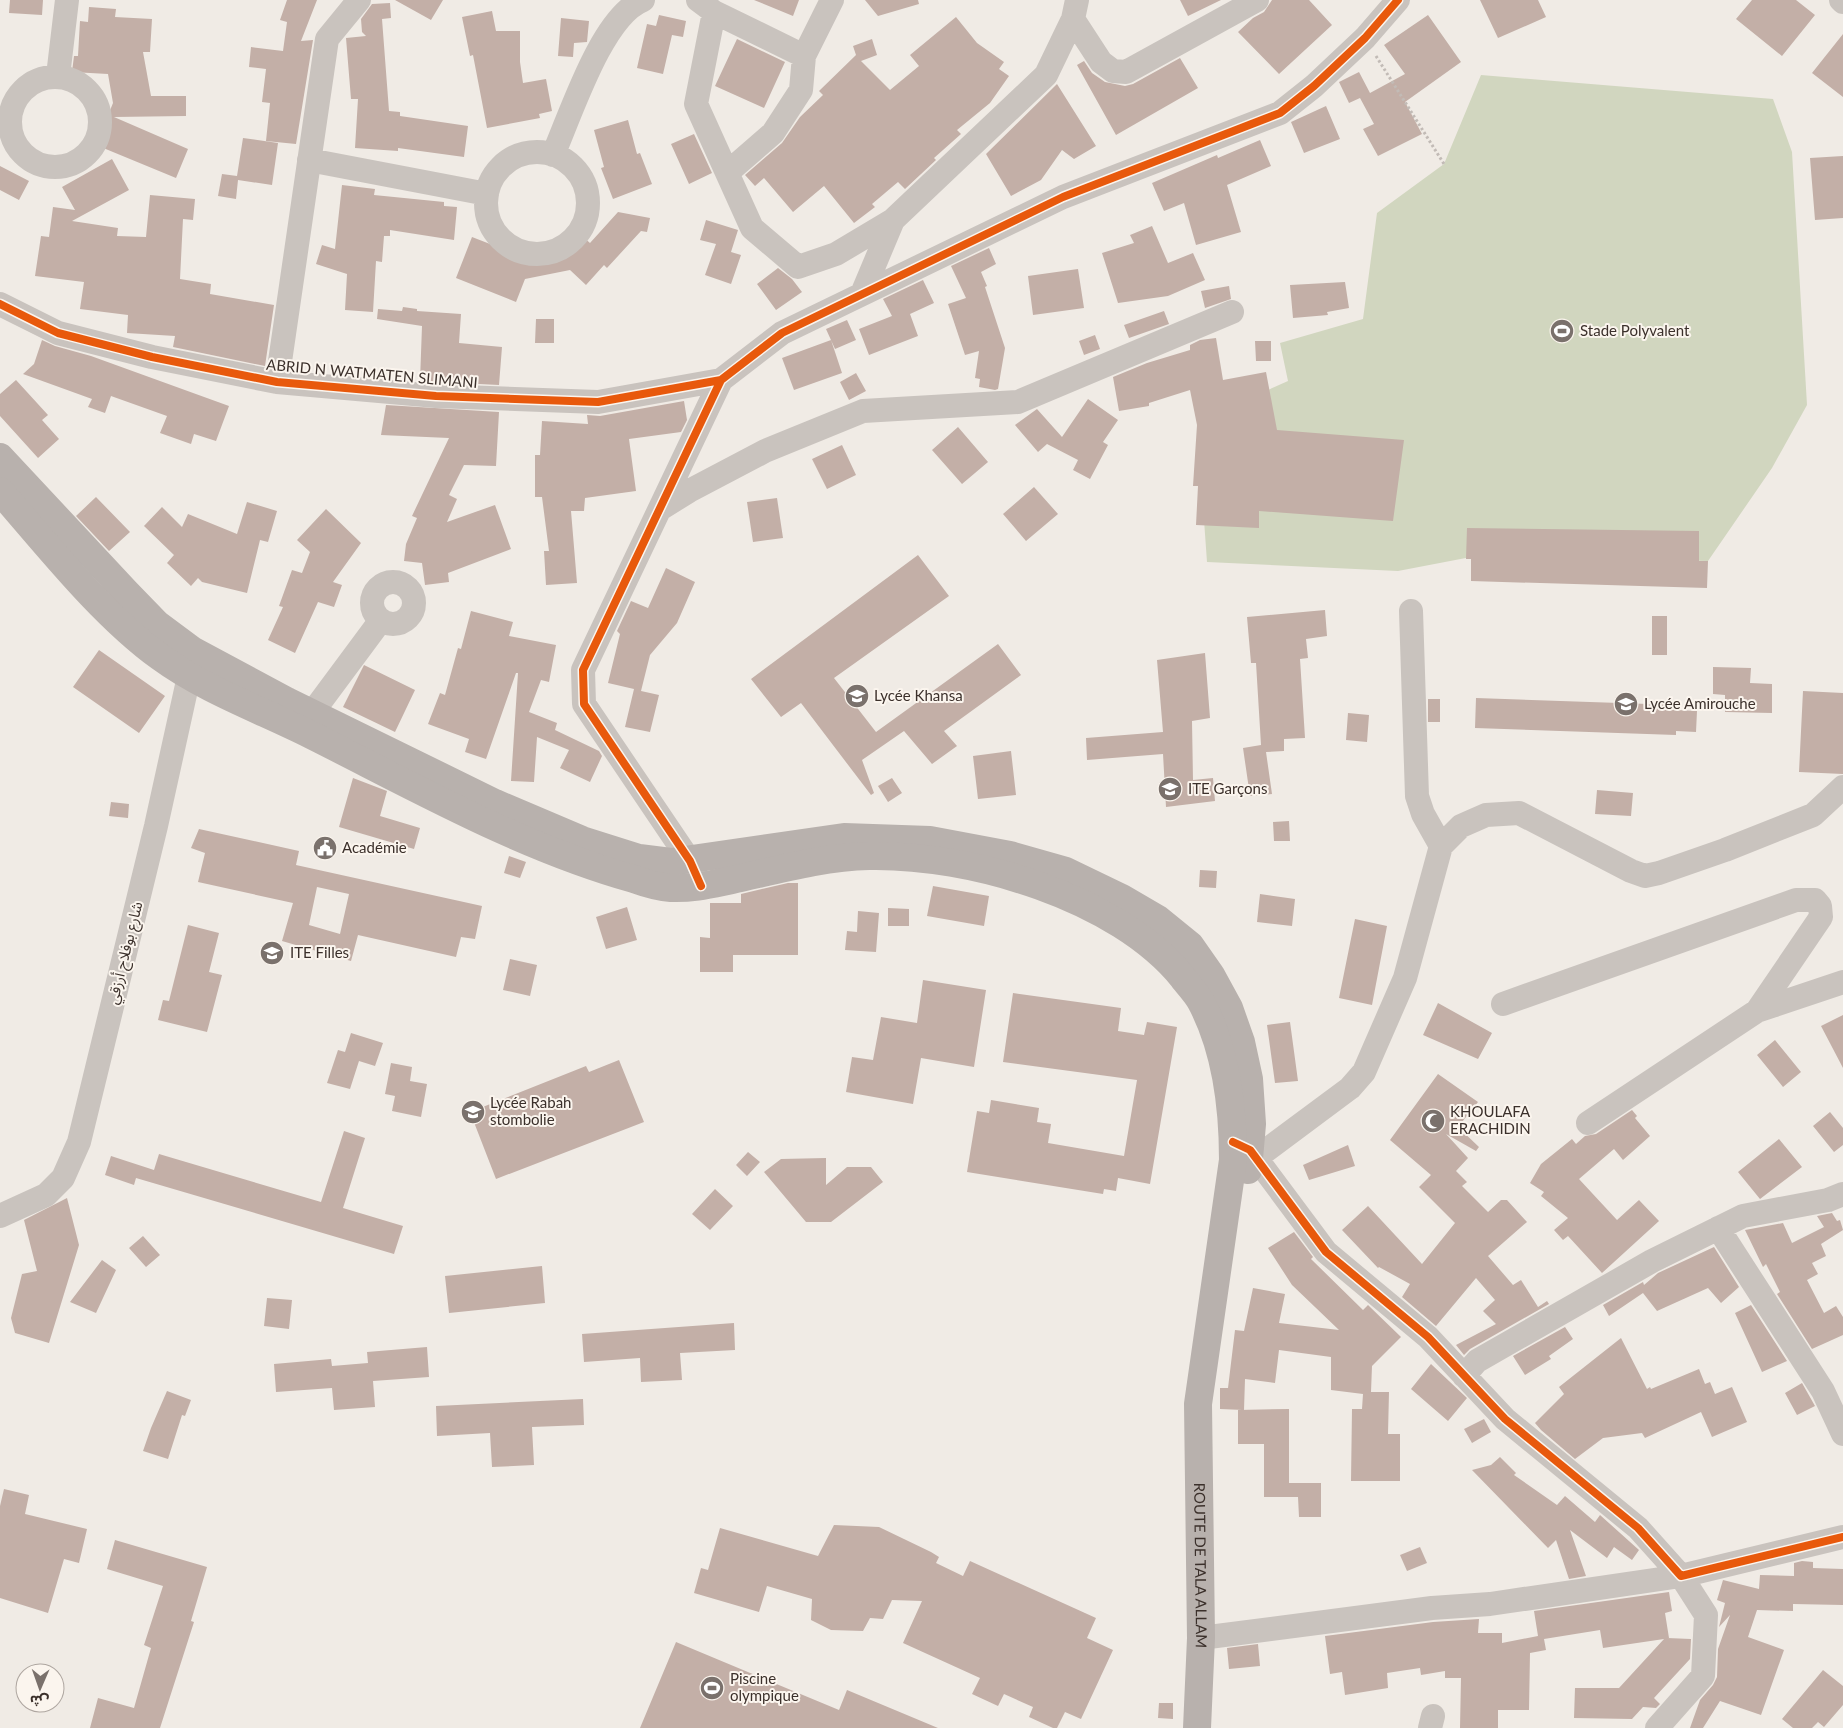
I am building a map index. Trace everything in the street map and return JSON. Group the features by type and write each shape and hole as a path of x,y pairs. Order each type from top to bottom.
{"main road":[{"path":"0,456 192,662 480,820 574,859 632,879 669,888 701,886 830,859 868,856 912,857 984,870 1045,888 1076,900 1118,922 1158,951 1201,1001 1221,1054 1246,1150"},
{"path":"0,491 124,629 162,659 192,662 312,713 495,802 582,840 639,858 671,862 690,861 844,838 930,840 1010,855 1066,871 1122,898 1158,919 1190,945 1211,976 1229,1008 1241,1042 1249,1079 1252,1124 1246,1150"},
{"name":"ROUTE DE TALA ALLAM","path":"1197,1728 1201,1638 1198,1404 1233,1160 1246,1150"}],"street":[{"path":"58,76 67,0"},
{"path":"277,382 327,39 359,0"},
{"path":"553,155 605,37 632,5 643,0"},
{"path":"727,172 773,133 801,90 804,56 832,0"},
{"path":"1075,10 1101,62 1113,71 1126,72 1257,0"},
{"path":"701,886 690,861 584,704 583,670 721,380 782,333 1063,197 1280,113 1314,86 1365,38 1398,0"},
{"path":"804,56 706,6 696,104 752,228 798,267 836,254 893,220 1046,75 1075,10"},
{"path":"542,152 553,155 572,166 582,178 588,194 588,210 583,227 572,241 558,251 540,254 523,253 507,245 495,232 487,217 487,194 490,183 498,169 511,159 526,153 542,152"},
{"path":"309,160 487,194"},
{"path":"862,294 893,220"},
{"name":"ABRID N WATMATEN SLIMANI","path":"0,304 58,334 152,357 277,382 436,396 598,402 721,380"},
{"path":"660,509 689,491 765,451 863,411 965,407 1018,402 1232,312"},
{"path":"1411,611 1417,796 1423,814 1441,846"},
{"path":"312,713 381,620"},
{"name":"شارع بوفلاح أرزقي","path":"0,1216 46,1196 63,1178 79,1142 156,826 192,662"},
{"path":"1657,1728 1703,1676 1706,1615 1681,1576 1638,1528 1505,1419 1428,1337 1326,1252 1246,1150 1350,1088 1364,1072 1405,978 1441,846 1461,826 1486,815 1519,813 1630,871 1645,876 1725,850 1813,815 1843,787"},
{"path":"1503,1004 1796,900 1816,900 1820,906 1822,917 1757,1011"},
{"path":"1588,1123 1757,1011 1843,982"},
{"path":"1464,1376 1477,1361 1652,1261 1718,1228 1743,1216 1828,1200 1843,1194"},
{"path":"1718,1228 1823,1391 1843,1434"},
{"path":"1201,1638 1432,1608 1490,1604 1681,1576 1843,1537"}],"path":[{"path":"1365,38 1444,164"}],"green space":[{"name":"Stade Polyvalent","path":"1481,75 1773,99 1792,152 1807,405 1772,468 1708,561 1471,557 1398,571 1207,562 1197,422 1288,381 1280,343 1363,319 1377,213 1444,164"}],"building":[{"path":"10,0 43,0 42,15 9,13"},
{"path":"287,0 317,0 301,41 313,40 296,144 266,141 270,103 262,102 266,69 249,67 251,47 283,51 287,22 280,20"},
{"path":"395,0 443,0 431,20"},
{"path":"754,0 799,0 793,16"},
{"path":"865,0 918,0 919,4 878,16"},
{"path":"1180,0 1221,0 1188,16"},
{"path":"1272,0 1309,0 1332,25 1279,74 1238,32 1253,18 1264,12"},
{"path":"1480,0 1538,0 1546,17 1498,38"},
{"path":"1752,0 1796,0 1815,15 1782,56 1736,19"},
{"path":"390,3 391,18 382,19 389,111 400,112 400,116 468,126 464,157 398,148 398,151 355,148 358,99 351,99 346,38 366,36 362,32 361,19 372,4"},
{"path":"89,7 116,9 115,17 152,19 150,52 143,52 151,96 186,96 186,116 114,117 188,149 176,178 96,145 113,103 108,74 72,72 74,56 78,56 80,21 88,22"},
{"path":"492,11 496,31 520,31 520,62 523,83 546,79 552,111 539,114 540,118 487,128 473,55 470,56 462,17"},
{"path":"659,15 686,21 683,37 672,35 663,74 637,68 647,24 656,26"},
{"path":"1428,15 1461,62 1405,102 1422,134 1378,156 1363,129 1374,124 1360,98 1349,103 1339,82 1359,72 1370,93 1405,74 1384,45"},
{"path":"956,17 977,43 1004,62 999,69 1009,76 990,103 957,130 961,134 934,158 936,160 905,189 898,182 872,204 875,207 854,223 824,186 793,212 764,178 755,186 745,175 782,143 800,117 823,95 819,91 856,55 853,46 872,39 877,55 861,61 890,90 919,66 910,55"},
{"path":"561,18 589,21 587,42 574,43 573,57 558,56"},
{"path":"1843,34 1843,97 1812,73"},
{"path":"737,39 785,62 764,108 715,86"},
{"path":"1180,58 1198,88 1116,135 1077,65 1084,61 1092,73 1105,82 1125,86 1133,84"},
{"path":"1057,84 1096,146 1074,159 1062,150 1041,180 1011,196 986,154"},
{"path":"1326,106 1340,139 1304,153 1291,122"},
{"path":"628,120 637,154 640,153 652,184 613,199 601,168 604,167 594,130"},
{"path":"694,134 712,173 689,184 671,144"},
{"path":"243,138 278,143 272,185 238,180 236,199 218,196 222,174 237,176"},
{"path":"1260,140 1271,166 1227,185 1241,232 1196,245 1184,203 1164,211 1152,183 1217,155 1218,158"},
{"path":"1843,156 1843,218 1815,220 1810,158"},
{"path":"112,159 129,190 72,221 118,228 117,236 146,237 150,195 195,199 193,220 183,219 180,279 211,284 210,294 274,305 265,366 173,347 175,336 127,333 128,315 80,309 84,282 35,276 41,236 49,237 53,207 75,210 62,187"},
{"path":"0,166 29,181 19,200 0,190"},
{"path":"342,185 375,189 374,195 444,202 444,206 457,207 454,240 390,230 390,236 384,236 382,262 376,261 373,312 345,310 347,274 316,264 322,245 335,249"},
{"path":"618,212 650,218 647,232 641,231 607,268 604,265 586,285 570,270 525,279 516,302 456,278 472,237 536,262 564,255 582,236 590,243"},
{"path":"706,220 738,230 731,252 741,255 731,284 705,275 716,244 700,240"},
{"path":"1152,226 1168,263 1193,253 1205,280 1168,296 1118,303 1102,253 1134,243 1130,235"},
{"path":"989,248 996,264 981,272 987,286 985,287 1005,348 998,389 995,390 979,387 980,379 975,378 979,351 965,355 948,304 966,298 951,266"},
{"path":"778,268 792,279 802,292 776,310 757,284"},
{"path":"1078,269 1084,308 1033,315 1028,276"},
{"path":"923,280 934,303 910,314 918,336 869,355 859,329 892,316 883,299"},
{"path":"1345,282 1349,308 1327,312 1328,315 1293,318 1290,285"},
{"path":"1229,286 1231,299 1205,308 1201,291"},
{"path":"403,307 417,309 417,311 461,314 459,343 502,347 499,385 420,381 422,326 377,319 378,309 402,311"},
{"path":"1164,311 1169,324 1129,338 1124,325"},
{"path":"536,319 554,319 554,343 535,343"},
{"path":"847,320 856,340 835,349 826,329"},
{"path":"1095,335 1100,349 1084,355 1079,341"},
{"path":"1216,338 1223,380 1266,372 1277,430 1404,440 1393,521 1259,511 1259,528 1196,525 1198,486 1193,486 1197,425 1190,390 1149,403 1149,406 1119,411 1113,377 1147,363 1190,350 1190,345 1200,340"},
{"path":"42,340 229,406 216,441 194,434 191,444 160,433 167,416 111,396 105,413 88,407 92,399 23,374 34,364"},
{"path":"831,340 842,373 794,390 782,358"},
{"path":"1255,341 1271,341 1271,361 1256,361"},
{"path":"856,373 866,391 849,400 840,382"},
{"path":"16,380 48,415 42,420 59,439 38,458 0,416 0,394"},
{"path":"1088,399 1118,420 1103,442 1108,445 1090,479 1073,470 1078,460 1047,444 1038,452 1015,425 1037,409 1062,437"},
{"path":"684,401 687,420 681,432 629,439 636,491 585,498 584,511 571,511 577,583 546,585 544,551 549,551 542,497 535,497 535,455 540,455 542,421 588,424 587,415 600,416"},
{"path":"386,405 499,412 496,466 464,465 449,495 457,499 447,522 495,505 511,549 448,573 449,582 425,585 422,563 404,561 406,544 417,518 412,516 449,438 381,435"},
{"path":"958,427 988,462 962,484 932,450"},
{"path":"842,445 856,475 827,489 812,459"},
{"path":"1034,487 1058,514 1026,541 1003,514"},
{"path":"96,497 130,532 109,551 76,516"},
{"path":"777,498 783,538 753,542 747,502"},
{"path":"247,502 277,511 268,542 260,540 247,593 202,582 198,578 191,586 167,563 174,555 144,526 162,507 182,527 188,514 237,534"},
{"path":"326,509 361,543 333,582 342,585 334,607 318,602 295,653 268,640 283,607 279,606 292,570 302,573 310,552 297,540"},
{"path":"1467,528 1699,531 1699,561 1708,561 1707,588 1471,581 1471,559 1466,559"},
{"path":"918,555 949,596 834,678 876,732 998,644 1021,675 944,731 957,746 932,764 904,731 862,760 874,793 871,795 801,703 781,717 751,679"},
{"path":"666,568 695,582 677,623 650,655 641,691 659,695 650,732 625,727 634,689 608,683 620,634 617,631 631,601 648,608"},
{"path":"1325,610 1327,636 1306,639 1308,658 1300,659 1305,738 1284,739 1284,751 1266,752 1272,794 1250,796 1243,748 1261,745 1256,663 1251,663 1247,617"},
{"path":"471,611 513,622 509,636 556,645 549,682 541,680 529,712 557,723 555,730 599,751 602,756 590,782 560,768 569,750 537,737 534,782 511,781 518,673 516,673 486,759 465,752 469,739 428,724 440,693 445,695 458,648 461,649"},
{"path":"1652,616 1667,616 1667,655 1652,655"},
{"path":"99,650 165,696 139,733 73,687"},
{"path":"1205,653 1210,718 1192,721 1193,780 1213,778 1215,801 1166,807 1163,754 1087,760 1086,738 1163,732 1157,660"},
{"path":"364,665 415,690 395,732 343,707"},
{"path":"1713,667 1751,668 1750,683 1772,684 1772,713 1725,712 1725,695 1713,694"},
{"path":"1803,691 1843,693 1843,774 1799,772"},
{"path":"1476,698 1678,705 1677,710 1697,711 1696,732 1676,731 1676,735 1475,728"},
{"path":"1428,699 1440,699 1440,722 1428,722"},
{"path":"1348,713 1369,715 1367,742 1346,740"},
{"path":"1011,751 1016,795 978,799 973,756"},
{"path":"353,778 387,791 380,816 420,828 414,849 339,827"},
{"path":"892,778 902,793 888,802 878,786"},
{"path":"1597,790 1633,793 1631,816 1595,814"},
{"path":"111,802 129,804 128,818 109,816"},
{"path":"1289,821 1290,841 1274,841 1273,822"},
{"path":"199,829 299,851 296,865 482,906 475,939 461,937 456,957 358,935 351,961 282,941 293,903 198,882 205,853 191,848","holes":["317,887 349,894 340,934 309,925"]},
{"path":"509,856 526,862 520,878 504,873"},
{"path":"1200,870 1217,871 1216,888 1199,887"},
{"path":"788,883 798,883 798,955 733,955 733,972 700,972 700,937 710,938 710,903 741,903 741,894"},
{"path":"933,886 989,896 984,926 927,916"},
{"path":"1260,894 1295,899 1292,926 1257,922"},
{"path":"627,907 637,940 606,949 596,917"},
{"path":"888,908 909,909 909,926 888,926"},
{"path":"858,911 879,913 876,952 845,950 847,931 857,932"},
{"path":"1355,919 1387,926 1372,1005 1339,998"},
{"path":"188,925 219,933 209,972 222,975 207,1032 158,1020 163,1000 169,1001"},
{"path":"510,959 537,965 530,996 503,990"},
{"path":"923,980 986,990 974,1067 921,1058 913,1104 846,1092 852,1057 873,1060 881,1017 917,1023"},
{"path":"1013,993 1121,1008 1118,1031 1144,1035 1147,1022 1177,1027 1150,1184 1118,1178 1116,1191 1104,1189 1103,1194 967,1172 977,1111 989,1113 991,1100 1039,1108 1037,1122 1051,1124 1048,1143 1124,1156 1137,1080 1003,1062"},
{"path":"1438,1003 1492,1033 1478,1059 1423,1035"},
{"path":"1843,1015 1843,1068 1821,1026"},
{"path":"1290,1022 1298,1081 1275,1083 1267,1025"},
{"path":"351,1033 383,1043 375,1066 359,1061 350,1089 327,1083 338,1050 345,1052"},
{"path":"1775,1040 1801,1072 1783,1087 1757,1055"},
{"path":"619,1060 644,1122 496,1179 470,1112 586,1066 589,1072"},
{"path":"391,1063 412,1067 410,1081 427,1084 421,1117 392,1111 395,1096 385,1094"},
{"path":"1438,1074 1478,1102 1458,1127 1479,1147 1476,1151 1446,1134 1468,1158 1456,1171 1467,1182 1462,1186 1488,1212 1501,1200 1507,1200 1527,1222 1488,1256 1513,1285 1521,1280 1538,1307 1547,1301 1549,1304 1470,1349 1464,1355 1456,1345 1496,1324 1483,1311 1495,1300 1476,1278 1436,1326 1402,1297 1410,1284 1378,1268 1342,1230 1368,1206 1422,1264 1455,1223 1419,1187 1431,1175 1390,1140"},
{"path":"1632,1110 1637,1116 1635,1118 1650,1136 1623,1160 1614,1149 1579,1179 1617,1220 1639,1200 1659,1221 1602,1273 1568,1236 1563,1240 1554,1230 1568,1218 1541,1196 1544,1192 1530,1183 1541,1164 1572,1139 1576,1144 1585,1136 1596,1134"},
{"path":"1830,1112 1843,1128 1843,1145 1834,1152 1813,1126"},
{"path":"344,1131 365,1138 343,1208 403,1226 394,1254 136,1178 134,1185 105,1175 111,1156 154,1170 159,1154 321,1202"},
{"path":"1779,1139 1802,1167 1760,1199 1738,1172"},
{"path":"1348,1145 1355,1166 1309,1180 1303,1165"},
{"path":"748,1152 760,1162 747,1176 736,1165"},
{"path":"826,1158 826,1185 847,1167 871,1167 883,1182 831,1222 806,1222 764,1172 781,1159"},
{"path":"715,1189 733,1206 710,1230 692,1214"},
{"path":"67,1198 79,1245 49,1343 15,1333 11,1318 22,1274 37,1271 24,1220"},
{"path":"1832,1213 1837,1221 1840,1220 1843,1230 1821,1244 1826,1256 1812,1263 1818,1274 1807,1280 1824,1313 1836,1306 1843,1317 1843,1335 1812,1349 1777,1294 1780,1292 1766,1264 1763,1267 1745,1230 1783,1223 1792,1243 1824,1227 1817,1216"},
{"path":"1294,1232 1313,1257 1311,1259 1363,1310 1368,1305 1401,1337 1372,1366 1371,1392 1389,1392 1388,1434 1400,1434 1400,1481 1351,1481 1352,1409 1362,1409 1363,1394 1331,1390 1331,1357 1279,1350 1275,1383 1245,1379 1244,1410 1220,1409 1220,1388 1228,1388 1235,1330 1244,1331 1253,1288 1285,1294 1279,1323 1339,1330 1292,1285 1268,1248"},
{"path":"143,1236 160,1255 146,1267 129,1248"},
{"path":"1714,1247 1739,1287 1721,1303 1708,1288 1657,1311 1643,1293 1609,1316 1603,1305 1643,1282 1644,1285 1658,1273"},
{"path":"102,1260 116,1270 96,1313 70,1302"},
{"path":"542,1266 545,1303 449,1313 445,1276"},
{"path":"267,1298 292,1300 289,1329 264,1326"},
{"path":"1751,1305 1787,1361 1762,1372 1735,1313"},
{"path":"734,1323 735,1350 680,1353 682,1380 641,1382 640,1358 584,1362 582,1334"},
{"path":"1565,1327 1573,1339 1549,1356 1551,1359 1525,1375 1513,1356"},
{"path":"1621,1338 1647,1389 1699,1369 1705,1384 1710,1382 1715,1394 1732,1387 1747,1422 1712,1437 1701,1412 1645,1438 1642,1433 1603,1438 1575,1459 1535,1423 1564,1394 1559,1387"},
{"path":"427,1347 429,1377 373,1381 375,1407 334,1410 332,1388 276,1392 274,1364 331,1359 332,1366 368,1363 367,1352"},
{"path":"1431,1364 1467,1398 1448,1421 1411,1389"},
{"path":"1802,1383 1815,1406 1797,1415 1785,1393"},
{"path":"167,1391 191,1400 185,1416 182,1415 168,1459 143,1451"},
{"path":"583,1399 584,1425 532,1427 534,1465 492,1467 490,1433 437,1436 436,1406"},
{"path":"1289,1409 1289,1483 1321,1483 1321,1517 1299,1517 1298,1497 1264,1497 1264,1444 1238,1444 1238,1410"},
{"path":"1484,1419 1491,1432 1472,1443 1464,1429"},
{"path":"1500,1457 1516,1473 1514,1475 1557,1505 1565,1496 1595,1522 1600,1515 1639,1550 1632,1560 1614,1547 1607,1558 1570,1530 1586,1576 1569,1579 1556,1540 1548,1548 1472,1470 1491,1465"},
{"path":"4,1489 29,1495 25,1514 87,1529 79,1563 64,1559 48,1613 0,1598 0,1506"},
{"path":"834,1525 879,1527 931,1552 939,1557 936,1563 963,1576 970,1561 1096,1618 1087,1638 1113,1650 1081,1719 1065,1712 1057,1728 1053,1728 1029,1717 1033,1707 1004,1694 998,1706 972,1694 980,1678 903,1643 922,1601 892,1600 883,1619 870,1618 863,1631 831,1630 811,1620 812,1599 767,1586 759,1612 694,1593 701,1568 708,1570 720,1528 818,1556"},
{"path":"115,1540 207,1567 191,1621 194,1622 160,1728 90,1728 98,1698 134,1708 151,1648 144,1645 163,1586 107,1569"},
{"path":"1420,1547 1427,1563 1407,1571 1400,1555"},
{"path":"1802,1561 1813,1562 1813,1568 1843,1569 1843,1605 1793,1604 1793,1611 1757,1610 1748,1637 1784,1650 1761,1715 1720,1701 1703,1728 1690,1728 1700,1700 1713,1685 1717,1677 1718,1649 1730,1615 1719,1627 1725,1603 1717,1600 1723,1580 1759,1589 1760,1575 1794,1576 1794,1563"},
{"path":"1669,1592 1672,1611 1665,1613 1669,1638 1667,1638 1691,1639 1690,1659 1654,1698 1660,1704 1656,1708 1643,1707 1632,1719 1574,1718 1575,1688 1619,1688 1664,1639 1603,1648 1600,1630 1544,1639 1546,1650 1530,1653 1529,1710 1498,1710 1498,1728 1460,1728 1461,1678 1445,1678 1445,1671 1421,1675 1420,1668 1387,1673 1388,1688 1345,1695 1342,1672 1330,1674 1325,1636 1433,1622 1479,1619 1478,1633 1502,1633 1502,1643 1538,1636 1534,1611"},
{"name":"Piscine olympique","path":"676,1642 839,1710 847,1690 938,1728 640,1728"},
{"path":"1258,1644 1260,1666 1229,1669 1227,1648"},
{"path":"1823,1670 1843,1686 1843,1705 1824,1727 1818,1722 1812,1728 1793,1728 1782,1719"},
{"path":"1159,1703 1173,1703 1173,1719 1158,1718"}],"cycle path":[{"path":"701,886 690,861 584,704 583,670 721,380 782,333 1063,197 1280,113 1314,86 1365,38 1398,0"},
{"path":"0,304 58,333 152,357 277,382 436,396 598,402 721,380"},
{"path":"1233,1142 1250,1150 1326,1252 1428,1337 1505,1419 1638,1528 1681,1576 1843,1537"}],"place":[{"name":"Stade Polyvalent","path":"1562,331"},
{"name":"Lycée Khansa","path":"857,696"},
{"name":"Lycée Amirouche","path":"1626,704"},
{"name":"ITE Garçons","path":"1170,789"},
{"name":"Académie","path":"325,848"},
{"name":"ITE Filles","path":"272,953"},
{"name":"Lycée Rabah stombolie","path":"473,1112"},
{"name":"KHOULAFA ERACHIDIN","path":"1433,1121"},
{"name":"Piscine olympique","path":"712,1688"}]}
